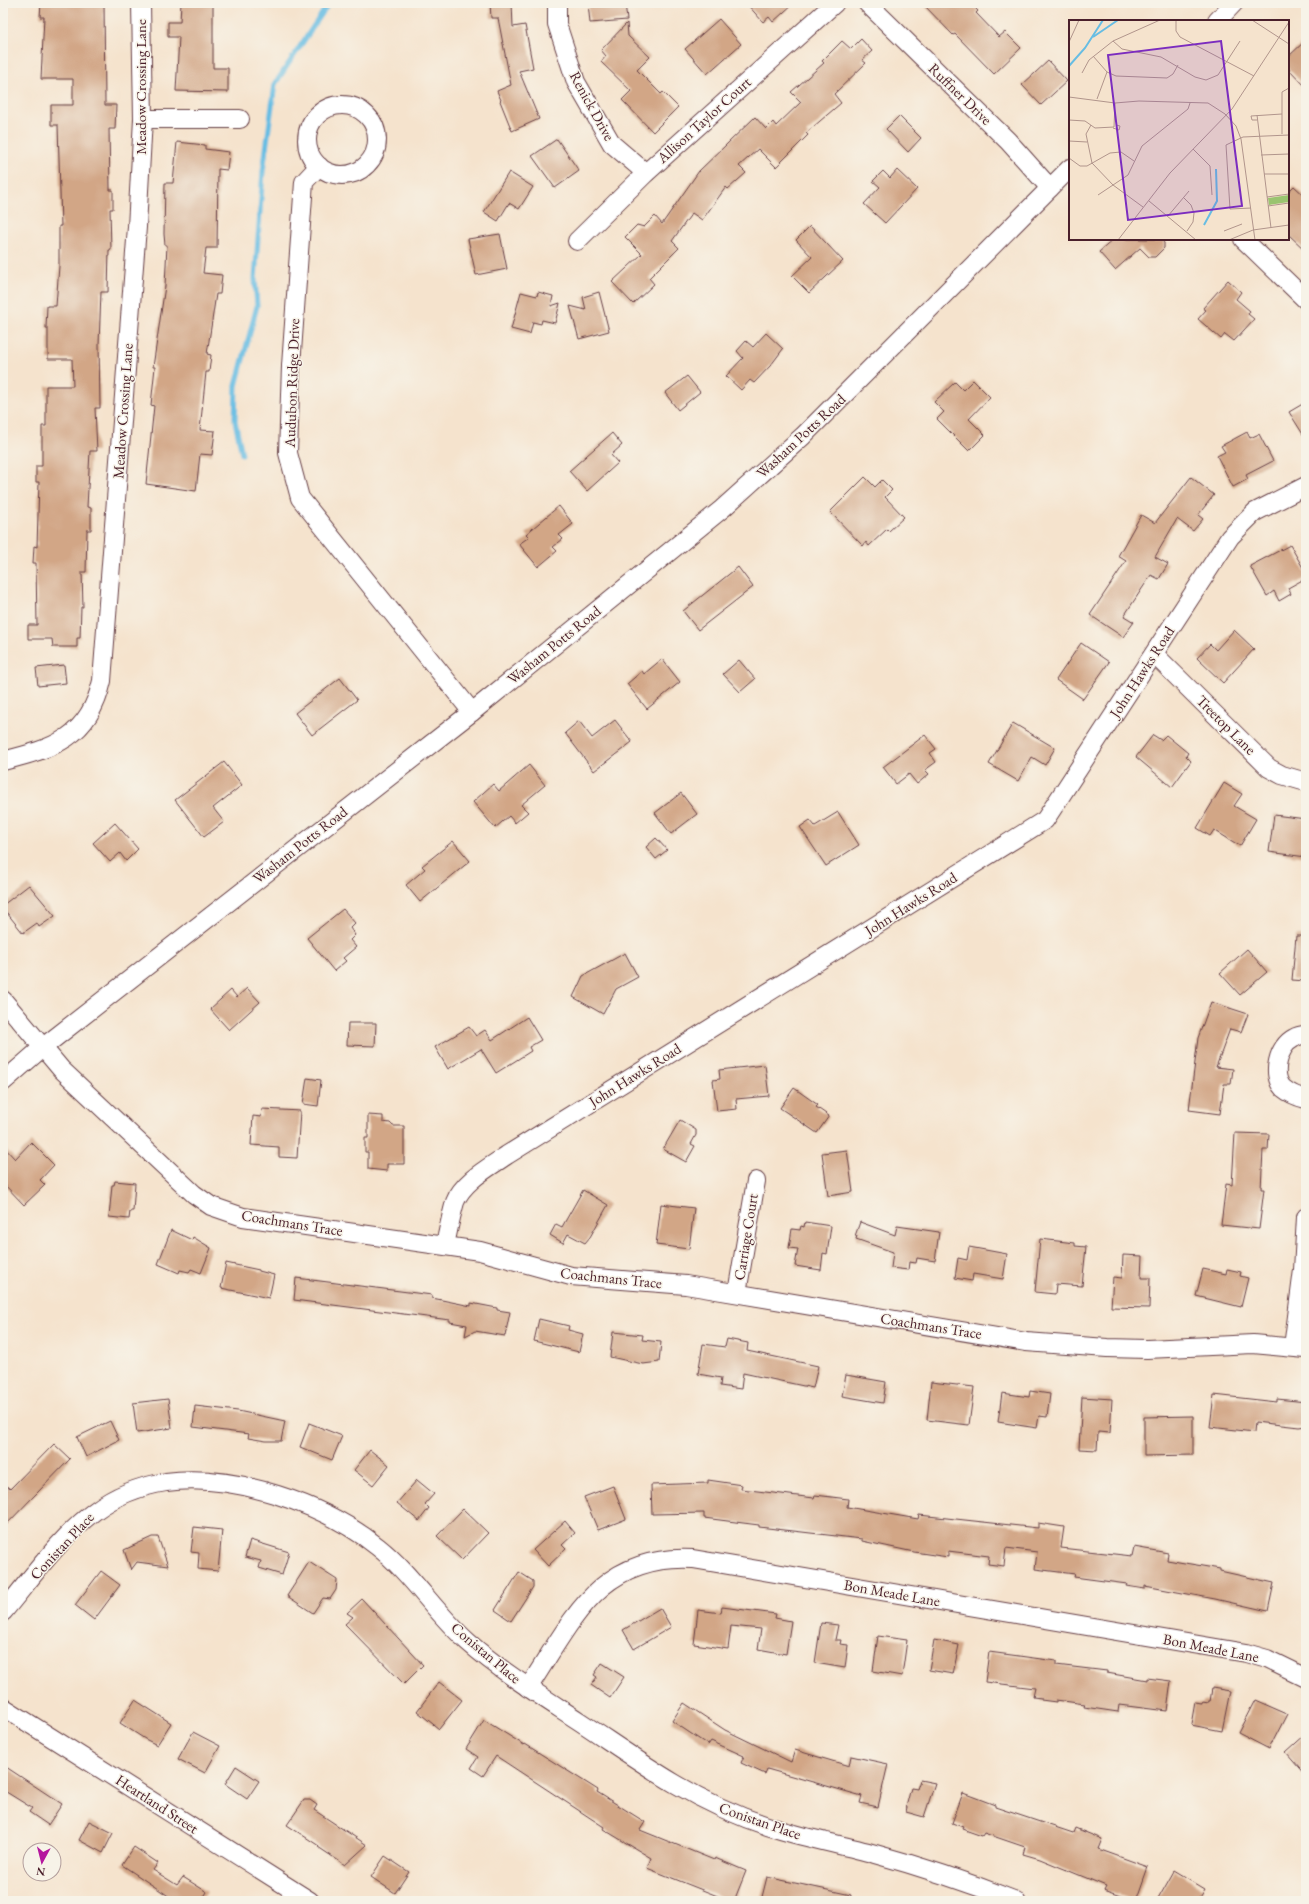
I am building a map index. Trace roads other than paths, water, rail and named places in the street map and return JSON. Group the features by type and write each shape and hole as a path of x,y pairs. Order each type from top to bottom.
{"street":[{"name":"Meadow Crossing Lane","path":"3,761 48,749 63,741 89,715 98,699 105,649 137,234 143,119 142,3"},
{"name":"Renick Drive","path":"557,3 557,24 576,82 612,144 646,173"},
{"name":"Allison Taylor Court","path":"577,241 646,173 835,3"},
{"name":"Ruffner Drive","path":"867,3 1008,141 1050,188"},
{"path":"1218,20 1234,3"},
{"path":"143,119 240,119"},
{"name":"Audubon Ridge Drive","path":"318,166 304,182 290,366 288,453 300,498 472,712"},
{"name":"Washam Potts Road","path":"3,1082 42,1048 472,712 722,509 766,470 849,391 1069,169"},
{"path":"1244,240 1306,300"},
{"name":"John Hawks Road","path":"445,1244 456,1202 467,1186 480,1174 514,1151 1045,820 1230,537 1255,512 1306,486"},
{"name":"Treetop Lane","path":"1154,654 1269,768 1282,775 1306,782"},
{"name":"Coachmans Trace","path":"3,1000 61,1069 194,1194 211,1206 243,1217 445,1244 502,1256 571,1276 686,1285 1026,1342 1068,1346 1147,1349 1253,1344 1300,1348"},
{"path":"1306,1035 1294,1038 1282,1048 1278,1060 1277,1077 1283,1087 1292,1094 1306,1099"},
{"name":"Carriage Court","path":"737,1293 756,1181"},
{"path":"1300,1348 1306,1217"},
{"name":"Conistan Place","path":"3,1612 71,1532 85,1518 108,1502 137,1490 167,1482 196,1481 231,1484 289,1499 322,1513 376,1545 396,1563 467,1642 504,1672 673,1783 718,1807 778,1830 874,1854 952,1877 1016,1901"},
{"name":"Bon Meade Lane","path":"528,1688 581,1608 593,1594 632,1568 644,1563 676,1558 693,1559 1246,1653 1266,1659 1306,1678"},
{"name":"Heartland Street","path":"3,1707 310,1901"}],"waterway":[{"path":"242,454 235,421 236,386 257,306 255,279 263,171 275,84 329,3"}]}
